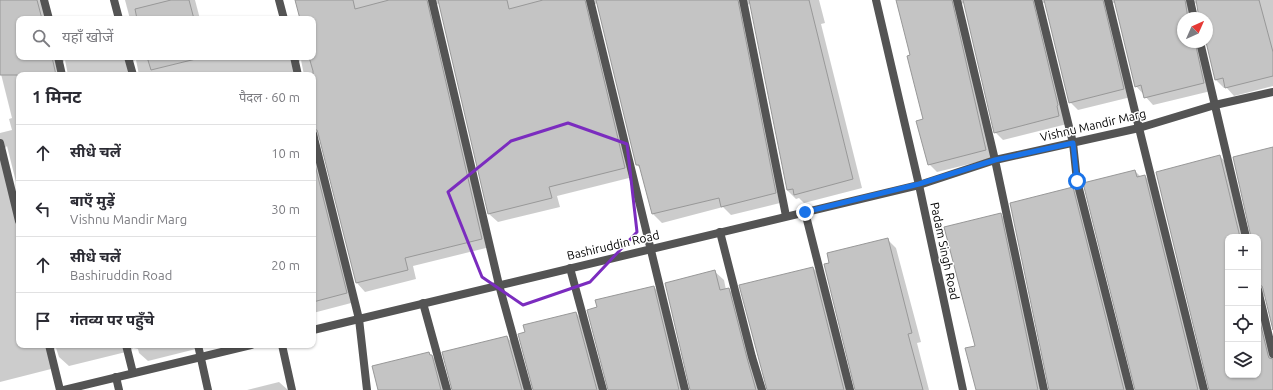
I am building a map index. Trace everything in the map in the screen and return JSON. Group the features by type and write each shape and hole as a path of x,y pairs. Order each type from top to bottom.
{"street":[{"path":"44,0 48,16"},
{"path":"114,0 118,16"},
{"path":"279,0 283,16"},
{"path":"432,0 499,285 528,390"},
{"path":"590,0 685,390"},
{"path":"743,0 786,216"},
{"name":"Padam Singh Road","path":"876,0 919,184 964,390"},
{"path":"957,0 995,160 1044,390"},
{"path":"1038,0 1073,143 1077,181 1130,390"},
{"path":"1108,0 1138,128 1204,390"},
{"path":"1190,0 1193,12"},
{"path":"1201,48 1245,234"},
{"path":"59,60 61,72"},
{"path":"129,60 131,72"},
{"path":"295,60 297,72"},
{"name":"Vishnu Mandir Marg","path":"919,184 995,160 1138,128 1215,106 1273,92"},
{"path":"0,143 16,209"},
{"path":"316,146 359,319 367,390"},
{"name":"Bashiruddin Road","path":"316,329 919,184"},
{"path":"805,212 850,390"},
{"path":"720,232 762,390"},
{"path":"570,268 604,390"},
{"path":"423,303 447,390"},
{"path":"1261,303 1273,354"},
{"path":"50,348 60,390"},
{"path":"127,348 133,373"},
{"path":"198,348 208,390"},
{"path":"64,390 238,348"},
{"path":"283,348 292,390"},
{"path":"116,377 119,390"}],"highlighted area":[{"path":"568,123 627,144 637,232 590,282 523,305 482,277 448,192 511,141"}],"building":[{"path":"0,0 37,0 41,16 16,16 16,60 53,60 55,72 16,72 16,75 0,75"},
{"path":"171,0 189,0 193,16 136,16 135,9"},
{"path":"295,0 353,0 355,9 389,0 427,0 482,239 405,258 408,270 356,283 316,130 316,72 313,72 310,60 316,60 316,16 299,16"},
{"path":"438,0 507,0 509,9 543,0 585,0 625,168 549,187 552,198 488,214"},
{"path":"596,0 738,0 776,193 721,207 719,198 652,214 639,165 636,165"},
{"path":"749,0 809,0 853,179 794,195 793,189 787,190"},
{"path":"896,0 952,0 986,150 928,165 916,121 923,119 907,56 910,55"},
{"path":"963,0 1033,0 1058,105 1059,116 994,133"},
{"path":"1044,0 1103,0 1124,89 1069,103"},
{"path":"1114,0 1185,0 1187,12 1177,12 1177,48 1196,48 1204,83 1144,98 1141,85 1135,87"},
{"path":"1196,0 1259,0 1273,52 1273,76 1225,88 1223,78 1215,80 1207,48 1213,48 1213,12 1198,12"},
{"path":"148,60 192,60 151,70"},
{"path":"1273,147 1273,330 1261,286 1261,234 1250,234 1233,157"},
{"path":"1220,155 1239,234 1225,234 1225,378 1261,378 1261,326 1269,358 1273,359 1273,390 1209,390 1156,172"},
{"path":"316,169 347,293 316,301"},
{"path":"1135,170 1137,177 1145,175 1198,390 1135,390 1083,183"},
{"path":"1073,187 1124,390 1049,390 1010,203"},
{"path":"1001,213 1038,390 976,390 965,348 975,346 944,227"},
{"path":"888,238 912,333 908,334 923,390 855,390 824,264 829,263 827,253"},
{"path":"813,267 844,390 767,390 739,285"},
{"path":"715,270 720,290 729,288 756,390 690,390 665,283"},
{"path":"654,286 679,390 608,390 587,310 597,307 595,300"},
{"path":"576,312 597,390 533,390 518,334 525,332 523,325"},
{"path":"507,336 522,390 452,390 442,352"},
{"path":"429,352 430,355 432,355 441,390 378,390 372,366"}],"route":[{"path":"805,212 919,184 995,160 1073,143 1077,181"}]}
